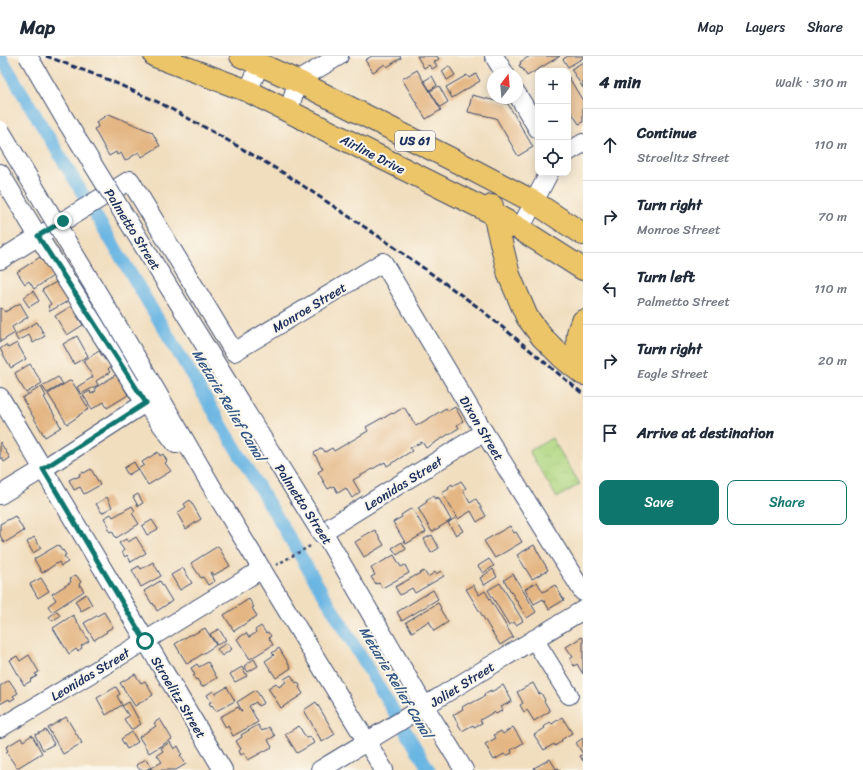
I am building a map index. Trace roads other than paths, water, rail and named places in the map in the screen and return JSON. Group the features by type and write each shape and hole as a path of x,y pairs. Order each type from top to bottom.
{"main road":[{"name":"Airline Drive","path":"155,56 248,90 494,214 583,269"},
{"name":"US 61","path":"253,59 534,202 581,232"},
{"path":"467,167 488,195 509,274 527,317 542,337 563,358 583,374"},
{"path":"583,321 580,325 578,335 578,349 583,361"}],"street":[{"name":"Palmetto Street","path":"28,56 319,538 328,540 425,707 464,770"},
{"path":"289,112 297,82 339,56"},
{"path":"494,56 501,68"},
{"path":"248,90 253,59"},
{"path":"523,104 535,124"},
{"path":"0,130 148,375 219,499"},
{"path":"571,150 583,143"},
{"path":"0,173 38,236 146,403 167,433 219,499 267,568 384,770"},
{"path":"520,229 547,176"},
{"name":"Palmetto Street","path":"38,236 130,180 234,352"},
{"path":"0,260 38,236"},
{"name":"Monroe Street","path":"234,352 383,262"},
{"name":"Dixon Street","path":"383,262 484,432 583,592"},
{"name":"Stroelitz Street","path":"0,397 223,770"},
{"path":"0,495 146,403"},
{"name":"Leonidas Street","path":"319,538 484,432"},
{"name":"Leonidas Street","path":"0,728 267,568"},
{"name":"Joliet Street","path":"320,770 583,610"},
{"path":"534,639 569,694"}],"waterway":[{"name":"Metarie Relief Canal","path":"0,56 429,770"}],"railway":[{"path":"46,56 109,80 162,104 287,175 387,242 478,307 583,394"}]}
